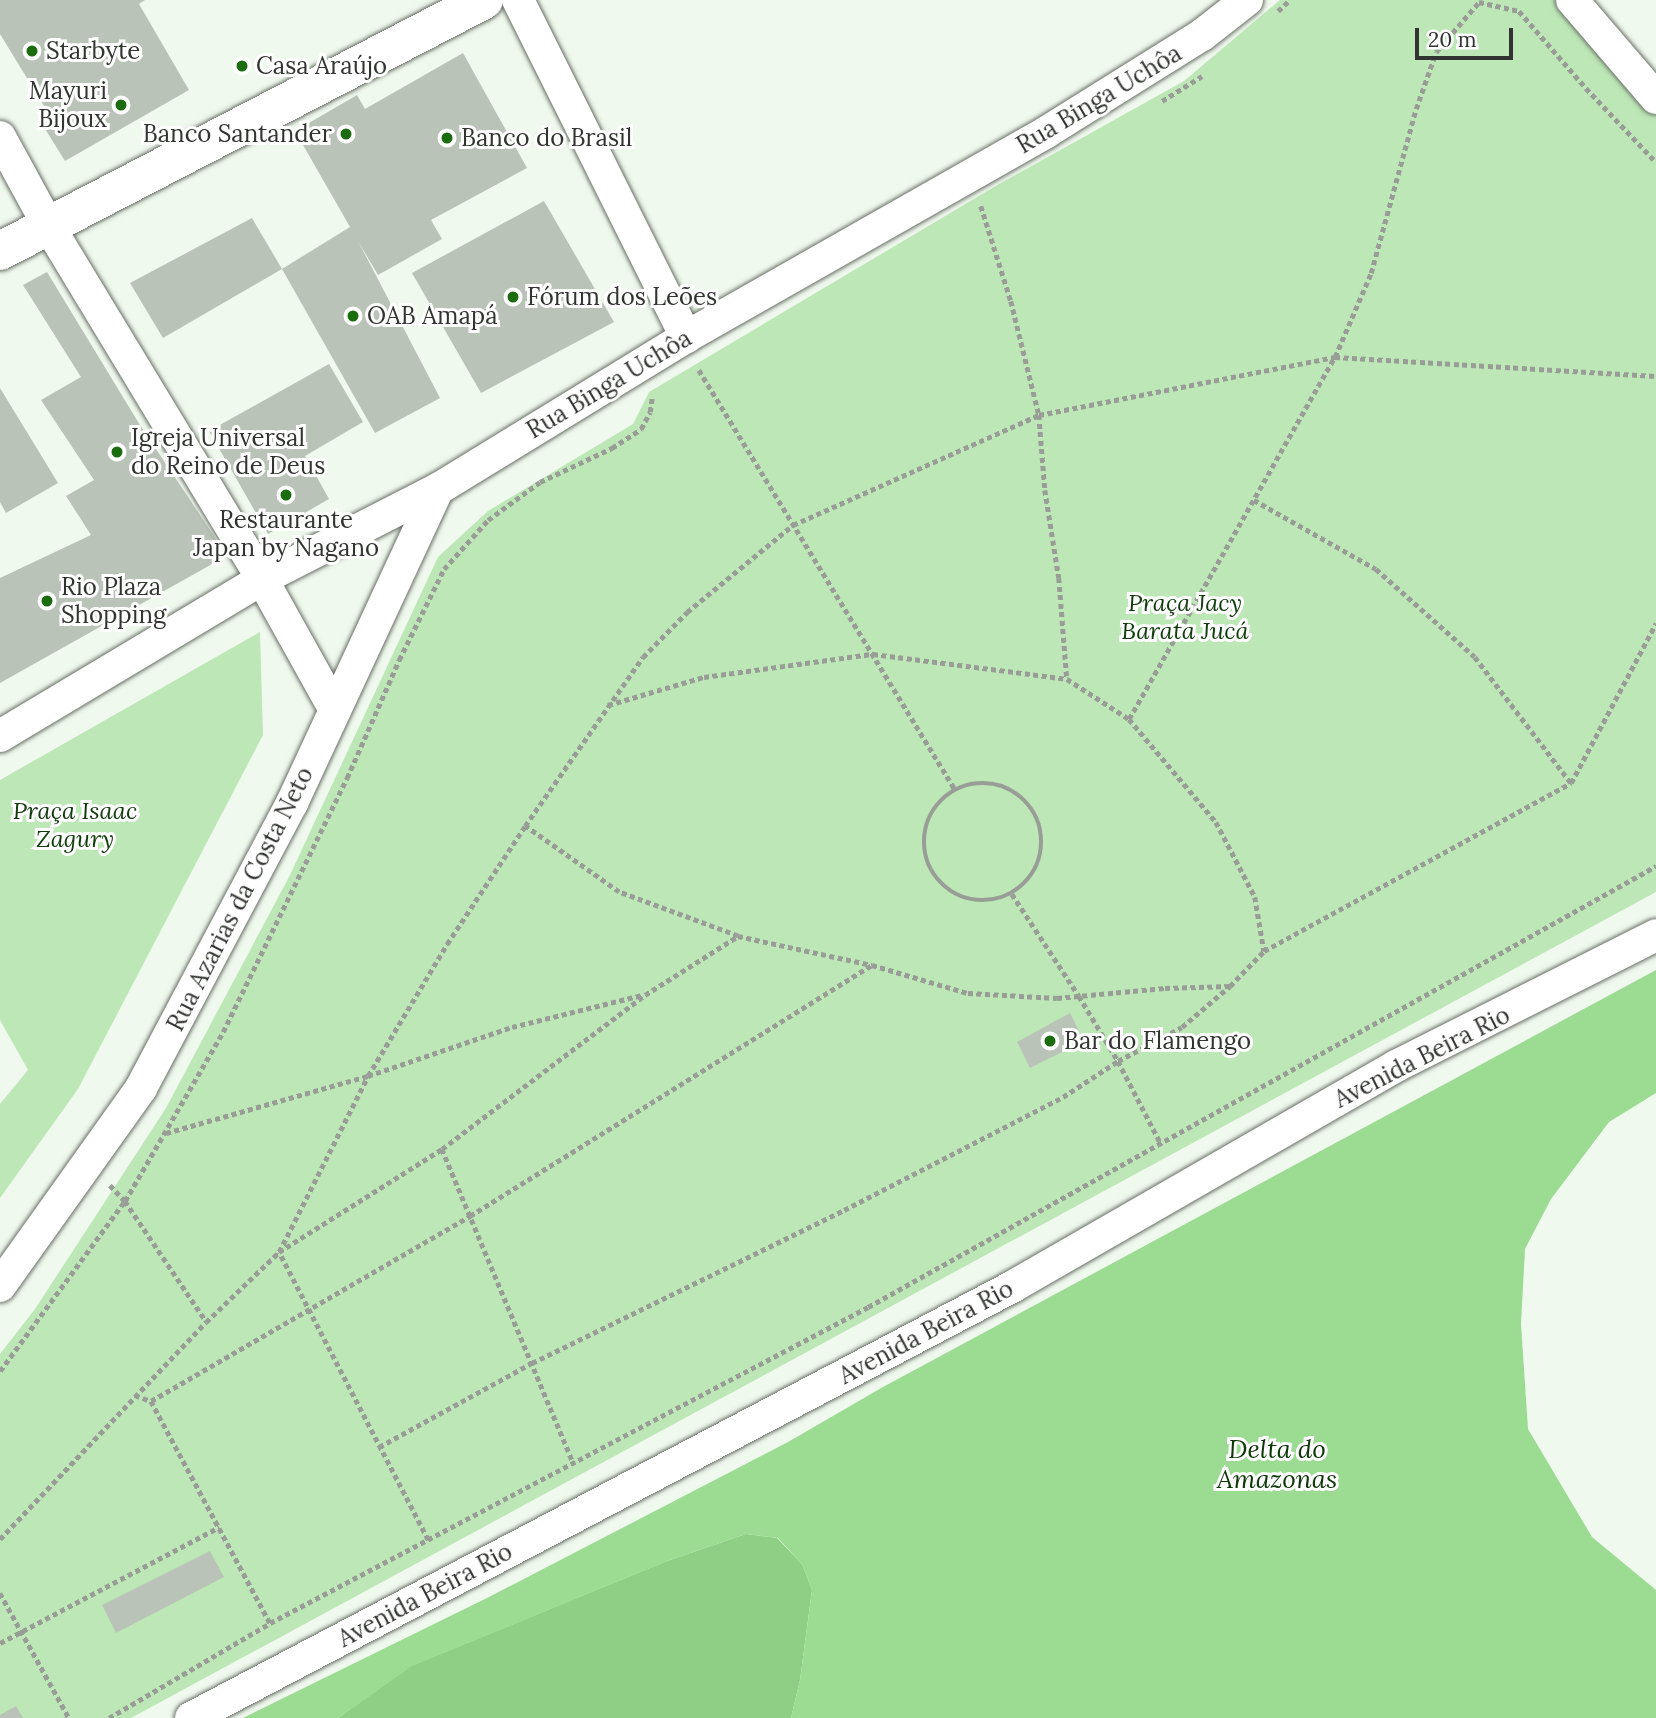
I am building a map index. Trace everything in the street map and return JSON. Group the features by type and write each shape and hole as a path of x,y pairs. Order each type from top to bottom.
{"main road":[{"path":"0,251 474,2"}],"street":[{"path":"518,0 686,337"},
{"path":"1573,0 1656,98"},
{"name":"Rua Binga Uchôa","path":"0,736 262,579 438,489 686,337 1045,133 1202,35 1260,8"},
{"path":"0,137 48,225 262,579 335,710"},
{"name":"Rua Azarias da Costa Neto","path":"0,1286 141,1088 292,803 438,489"},
{"name":"Avenida Beira Rio","path":"191,1718 1012,1287 1396,1066 1656,935"}],"path":[{"path":"1260,8 1290,0"},
{"path":"1129,719 1335,357 1371,273 1416,109 1436,52 1479,2 1519,11 1586,88 1656,162"},
{"path":"1157,104 1192,84 1213,67"},
{"path":"970,213 993,199"},
{"path":"981,206 1011,301 1039,415 1045,489 1059,578 1067,679"},
{"path":"279,1252 368,1076 447,944 607,705 643,657 687,612 793,524 1039,415 1335,357 1656,376"},
{"path":"690,376 711,363"},
{"path":"699,370 955,790"},
{"path":"0,1371 125,1201 222,1032 444,569 488,520 540,482 612,448 641,429 650,412 650,398 660,393"},
{"path":"1254,500 1376,569 1465,648 1571,783"},
{"path":"379,1447 532,1363 844,1210 1063,1097 1118,1061 1182,1027 1230,986 1264,951 1571,783 1656,623"},
{"path":"607,705 704,677 873,654 1067,679 1129,719 1216,822 1255,897 1264,951"},
{"path":"991,783 1008,788 1023,799 1035,814 1041,831 1042,850 1026,883 1012,894 994,900 976,901 958,895 943,885 931,870 925,843 929,816 940,801 955,790 972,784 991,783"},
{"path":"525,826 619,892 738,936 872,965 968,993 1079,996 1165,988 1230,986"},
{"path":"109,1718 270,1623 868,1307 1656,866"},
{"path":"1012,894 1118,1061 1161,1144"},
{"path":"0,1539 135,1395 279,1252 442,1149 645,995 738,936"},
{"path":"151,1401 470,1216 872,965"},
{"path":"166,1133 368,1076 512,1027 645,995"},
{"path":"442,1149 574,1464"},
{"path":"88,1162 125,1201 206,1322"},
{"path":"279,1252 428,1540"},
{"path":"135,1395 151,1401 270,1623"},
{"path":"0,1643 219,1528"},
{"path":"0,1593 69,1718"}],"green space":[{"name":"Praça Jacy Barata Jucá","path":"1280,0 1572,0 1656,91 1656,892 131,1718 0,1718 0,1354 35,1309 166,1108 290,875 438,557 488,511 633,424 649,392 994,187 1184,81"},
{"name":"Praça Isaac Zagury","path":"260,632 263,735 78,1089 0,1198 0,1104 28,1070 0,1020 0,780"}],"shaded area":[{"path":"746,1534 777,1538 802,1564 812,1590 800,1680 791,1718 338,1718 411,1666 667,1561"}],"water":[{"name":"Delta do Amazonas","path":"1656,970 1656,1093 1609,1122 1551,1199 1525,1249 1521,1324 1528,1429 1592,1537 1656,1590 1656,1718 791,1718 800,1680 812,1590 802,1564 778,1538 746,1534 667,1561 412,1666 338,1718 243,1718 489,1597 788,1442 883,1387"}],"building":[{"path":"0,0 145,0 139,4 189,90 65,161 42,124 52,119 0,34"},
{"path":"463,53 527,168 431,220 442,239 378,275 358,241 440,398 375,433 282,269 350,227 295,131 357,95 365,109"},
{"name":"Fórum dos Leões","path":"544,201 614,322 481,393 412,273"},
{"path":"252,218 282,269 163,338 130,283"},
{"name":"Igreja Universal do Reino de Deus","path":"47,272 140,425 216,539 214,563 0,683 0,578 91,535 66,496 94,480 41,400 81,377 23,285"},
{"path":"329,364 363,422 305,456 329,499 268,534 209,431"},
{"path":"0,388 58,483 6,513 0,502"},
{"name":"Bar do Flamengo","path":"1070,1013 1084,1041 1030,1068 1017,1042"},
{"path":"210,1551 224,1577 116,1633 102,1605"},
{"path":"16,1706 23,1718 0,1718 0,1715"}],"place":[{"name":"Starbyte","path":"32,51"},
{"name":"Casa Araújo","path":"242,66"},
{"name":"Mayuri Bijoux","path":"121,105"},
{"name":"Banco Santander","path":"346,134"},
{"name":"Banco do Brasil","path":"447,138"},
{"name":"Fórum dos Leões","path":"513,297"},
{"name":"OAB Amapá","path":"353,316"},
{"name":"Igreja Universal do Reino de Deus","path":"117,452"},
{"name":"Restaurante Japan by Nagano","path":"286,495"},
{"name":"Rio Plaza Shopping","path":"47,601"},
{"name":"Bar do Flamengo","path":"1050,1041"}]}
